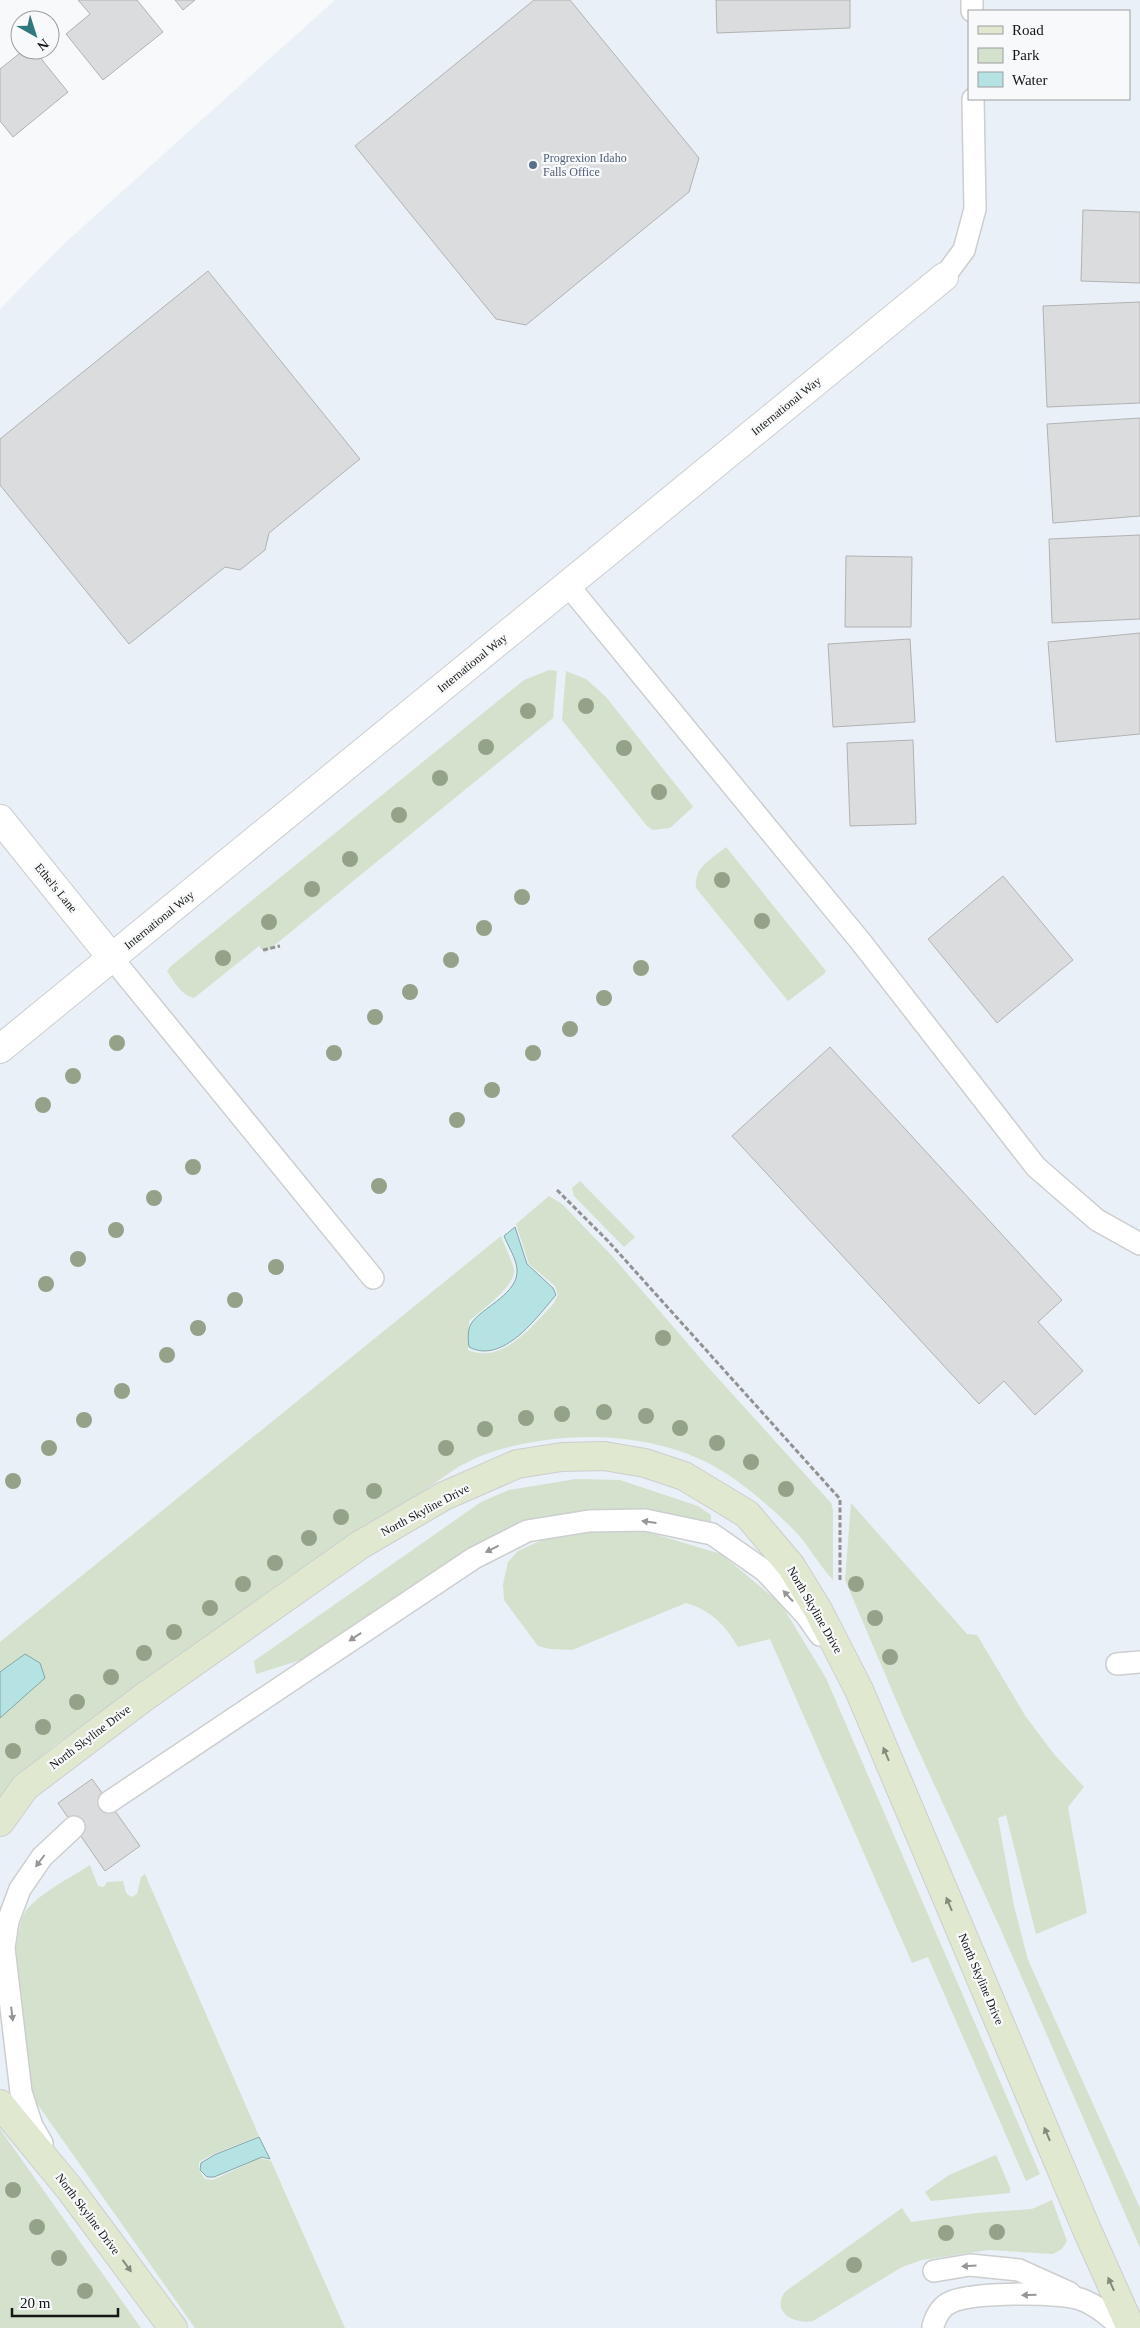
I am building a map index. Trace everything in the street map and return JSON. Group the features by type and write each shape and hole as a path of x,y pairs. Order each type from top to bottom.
{"main road":[{"name":"North Skyline Drive","path":"0,1822 25,1787 143,1698 360,1545 444,1496 517,1464 562,1457 604,1456 645,1463 684,1476 747,1514 791,1566 818,1610 859,1690 1087,2230 1131,2328"},
{"name":"North Skyline Drive","path":"0,2104 69,2188 173,2328"}],"street":[{"name":"International Way","path":"0,1049 944,277"},
{"name":"Ethel's Lane","path":"0,819 112,958"}],"lane":[{"path":"944,277 964,250 975,209 973,100"},
{"path":"567,584 861,942 1036,1167 1097,1220 1140,1244"},
{"path":"112,958 373,1278"},
{"path":"109,1802 474,1558 527,1531 590,1521 645,1520 712,1534 764,1571 800,1609 859,1690"},
{"path":"1117,1664 1140,1662"},
{"path":"69,2188 32,2126 21,2092 4,1948 8,1921 20,1890 42,1857 74,1827"},
{"path":"934,2272 970,2264 1019,2270 1050,2282 1112,2318 1120,2328"},
{"path":"933,2326 936,2315 949,2302 975,2297 1035,2294 1081,2300"}],"path":[{"path":"263,950 280,946"}],"shaded area":[{"path":"335,0 1140,0 1140,2328 0,2328 0,309 66,242"}],"green space":[{"path":"549,670 557,671 553,718 265,953 259,946 194,998 185,994 178,987 167,971 171,966 524,680"},
{"path":"566,671 586,679 606,697 693,807 670,828 653,830 647,826 562,720"},
{"path":"726,847 826,971 788,1001 696,888 696,880 701,869"},
{"path":"580,1181 635,1237 624,1247 574,1196 572,1188"},
{"path":"549,1196 562,1204 613,1257 707,1366 831,1503 833,1510 833,1580 797,1533 776,1513 736,1480 701,1459 642,1441 611,1438 579,1437 517,1445 485,1454 458,1467 55,1745 34,1763 0,1803 0,1642 501,1236 513,1265 513,1275 504,1290 469,1321 468,1350 481,1353 493,1352 505,1348 516,1340 554,1303 558,1295 555,1286 529,1264 516,1224"},
{"path":"576,1479 620,1480 698,1506 711,1515 711,1524 670,1515 609,1509 572,1512 522,1524 473,1546 320,1654 256,1674 254,1661 481,1502 509,1490"},
{"path":"851,1503 967,1634 977,1635 1026,1717 1054,1754 1084,1787 1068,1807 1087,1913 1036,1934 1006,1815 998,1818 1014,1906 1028,1960 1140,2208 1140,2248 1001,1930 905,1721 845,1580"},
{"path":"580,1530 644,1531 721,1554 781,1604 826,1678 1040,2174 1026,2181 928,1957 912,1963 770,1639 738,1647 716,1619 703,1610 686,1603 572,1650 550,1649 538,1646 504,1600 503,1584 508,1562 518,1551 549,1537"},
{"path":"90,1865 98,1886 104,1887 107,1882 123,1881 126,1893 131,1897 137,1894 141,1877 145,1874 259,2136 211,2155 199,2162 199,2170 205,2179 213,2180 260,2158 271,2161 345,2328 195,2328 31,2095 16,1949 21,1922 24,1914 36,1900"},
{"path":"0,2129 141,2328 0,2328"},
{"path":"996,2155 1010,2188 1010,2193 931,2201 925,2192 949,2175"},
{"path":"1052,2200 1067,2241 1062,2249 1053,2254 989,2250 922,2260 902,2267 813,2321 798,2321 786,2315 782,2310 782,2298 786,2291 902,2208 911,2222 977,2213 1032,2209"}],"water":[{"path":"515,1227 527,1264 553,1288 556,1295 529,1326 506,1344 494,1350 482,1351 469,1347 468,1334 471,1324 478,1315 507,1292 516,1278 517,1269 515,1261 504,1236"},
{"path":"25,1654 40,1663 45,1678 0,1718 0,1672"},
{"path":"259,2137 270,2159 262,2157 214,2177 207,2177 200,2170 201,2163 214,2155"}],"building":[{"path":"78,0 137,0 163,32 103,80 66,34 90,14"},
{"path":"175,0 195,0 183,10"},
{"path":"534,0 570,0 699,158 689,192 526,325 496,319 355,146"},
{"path":"716,0 850,0 850,28 717,33"},
{"path":"11,60 42,60 68,92 13,137 0,121 0,69"},
{"path":"1083,210 1140,212 1140,283 1081,281"},
{"path":"208,271 360,459 269,533 265,550 240,570 225,567 129,644 0,485 0,439"},
{"path":"1140,302 1140,403 1047,407 1043,306"},
{"path":"1140,418 1140,516 1053,523 1047,424"},
{"path":"1140,535 1140,619 1052,623 1049,539"},
{"path":"846,556 912,557 911,627 845,627"},
{"path":"1140,633 1140,734 1056,742 1048,642"},
{"path":"910,639 915,722 833,727 828,644"},
{"path":"913,740 916,824 850,826 847,743"},
{"path":"1003,876 1073,960 997,1023 928,939"},
{"path":"830,1047 1062,1300 1038,1322 1083,1371 1035,1415 1004,1381 979,1404 732,1136"},
{"path":"92,1779 140,1846 105,1871 58,1803"}],"place":[{"name":"Progrexion Idaho Falls Office","path":"533,165"}]}
